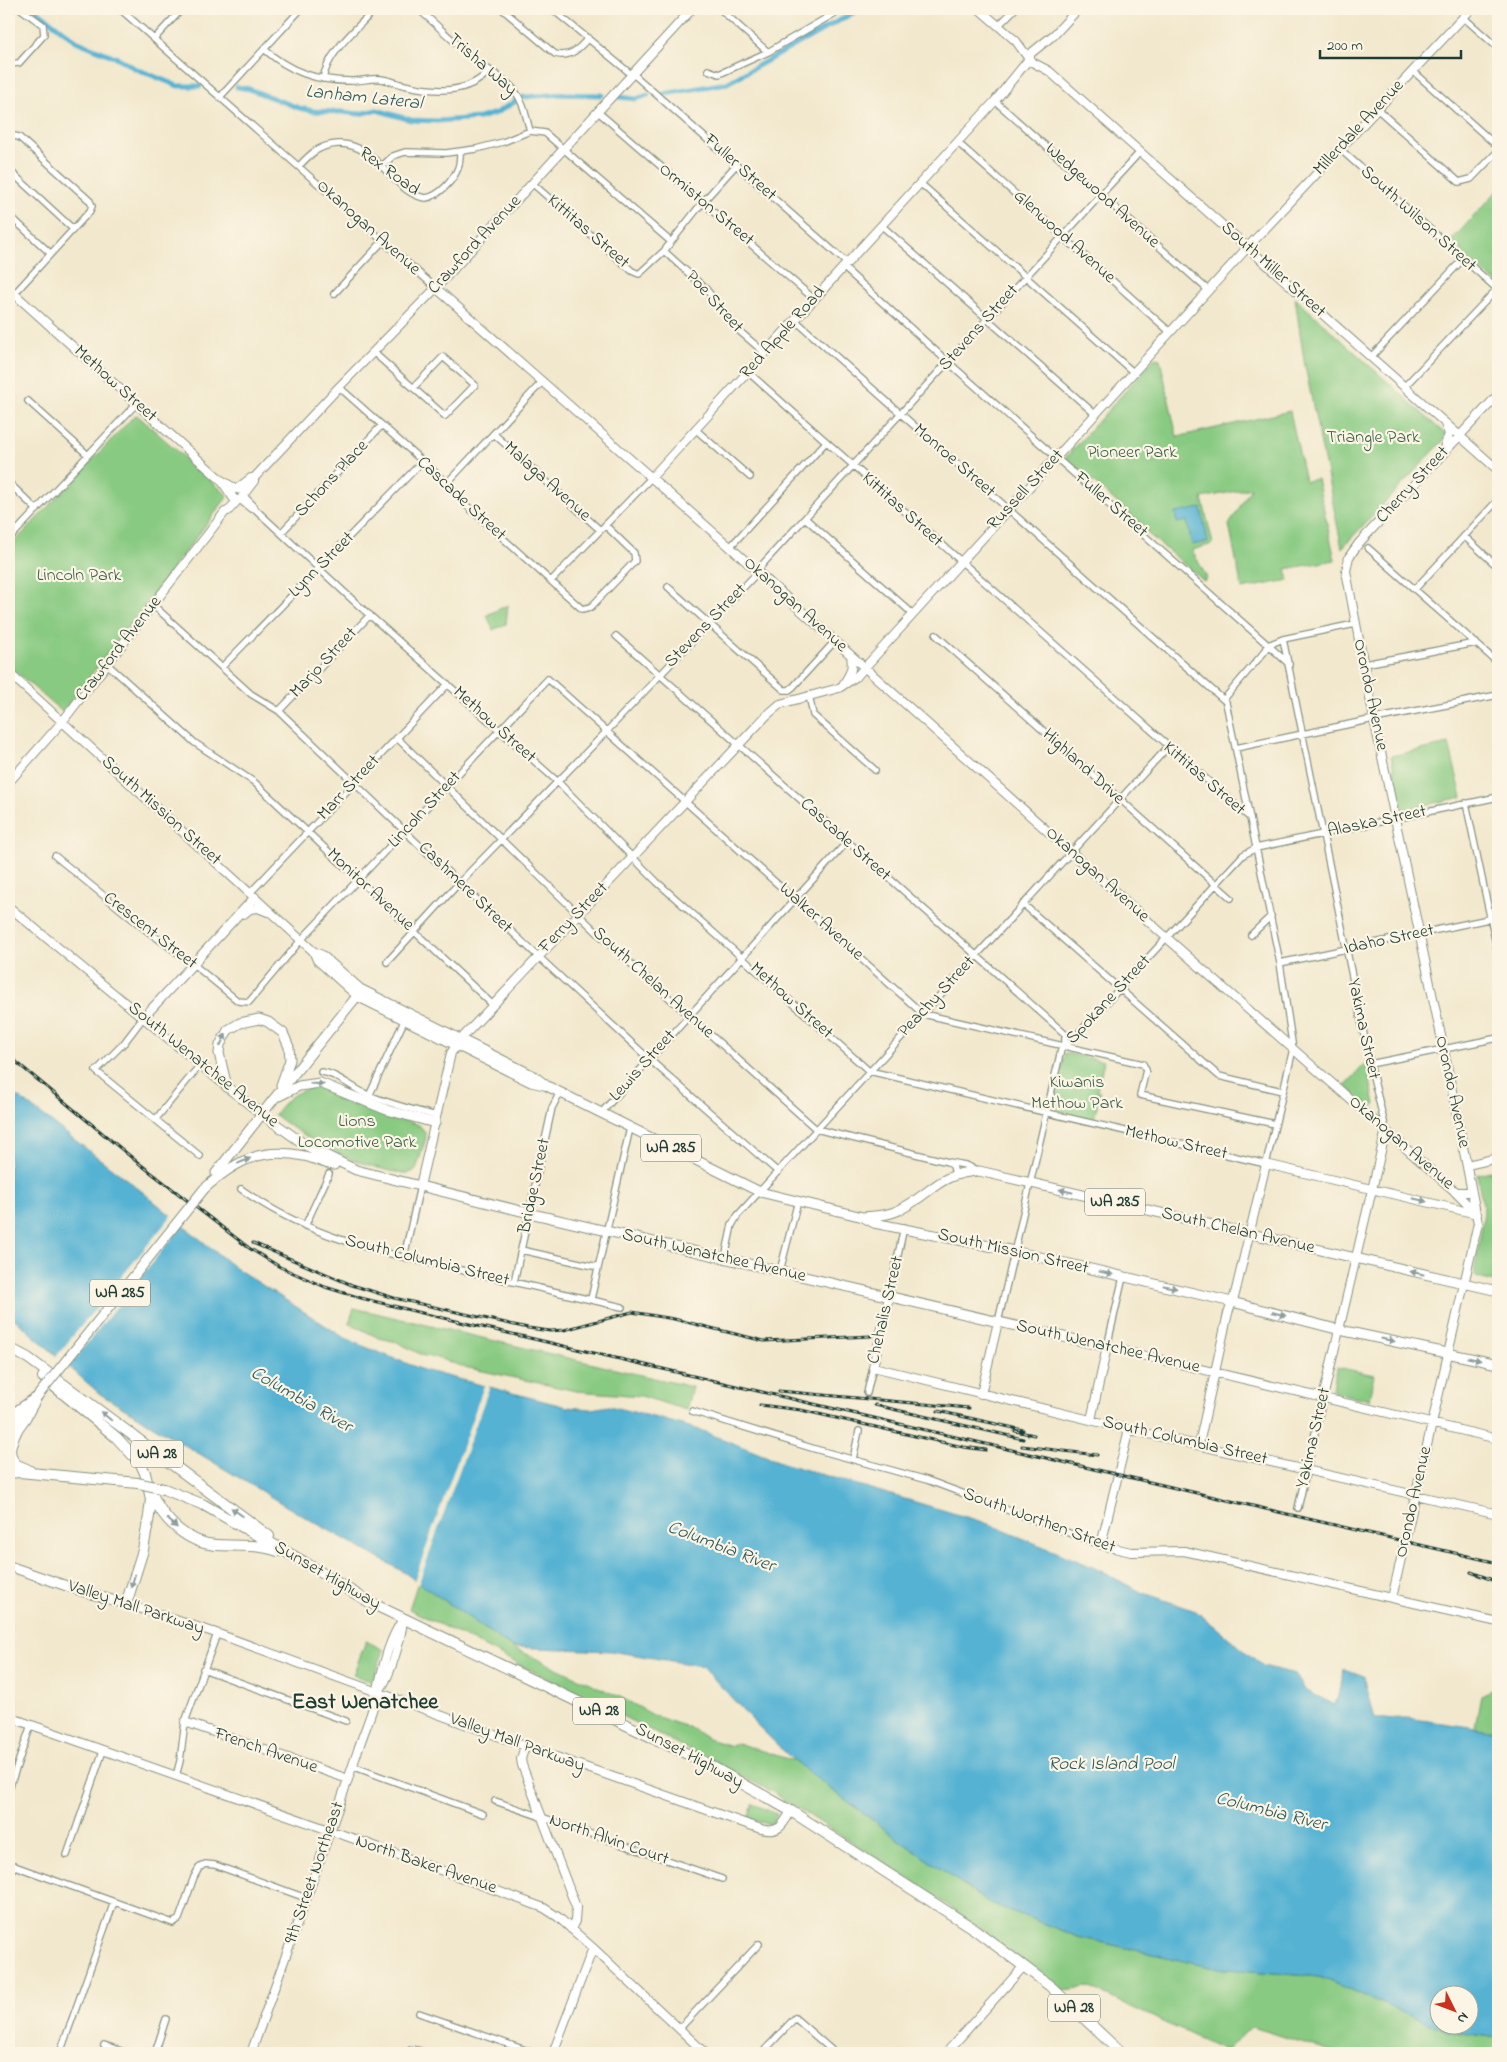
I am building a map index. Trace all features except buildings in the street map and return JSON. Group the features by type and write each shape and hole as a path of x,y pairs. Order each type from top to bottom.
{"highway":[{"name":"WA 28","path":"9,1348 28,1358 304,1562"},
{"path":"9,1355 24,1362 116,1437 141,1464 142,1483 151,1499 147,1533 126,1604"},
{"path":"9,1416 36,1398"},
{"path":"9,1440 13,1428 36,1398"},
{"path":"13,1428 10,1452 12,1458 16,1464 33,1473"},
{"name":"Sunset Highway","path":"9,1466 12,1474 33,1473 142,1483 164,1489 204,1505 370,1602 702,1761 791,1811 974,1929 1050,1986 1121,2053"},
{"path":"142,1483 167,1519 189,1537 214,1545 245,1546 274,1550 304,1562"}],"main road":[{"name":"Crawford Avenue","path":"9,782 62,722 225,512 224,508 254,481 254,478 338,387 436,288 692,9"},
{"name":"South Miller Street","path":"979,9 1016,41 1020,42 1034,58 1404,387 1497,467"},
{"name":"Red Apple Road","path":"651,478 1078,9"},
{"name":"Millerdale Avenue","path":"1248,248 1471,9"},
{"name":"Russell Street","path":"865,667 1248,248"},
{"name":"Okanogan Avenue","path":"436,288 1452,1189 1461,1193 1472,1192"},
{"name":"Methow Street","path":"11,291 238,495"},
{"name":"Cherry Street","path":"1347,584 1346,571 1349,557 1360,543 1498,395"},
{"path":"1442,455 1449,434 1445,422"},
{"name":"Orondo Avenue","path":"1347,584 1477,1214 1476,1235 1392,1598"},
{"path":"839,688 851,672 853,665 851,656"},
{"name":"Ferry Street","path":"420,1186 452,1053 458,1042 738,745 780,704 839,688 849,683 865,667"},
{"name":"South Mission Street","path":"9,673 313,951 322,955 360,993 405,1019 458,1042"},
{"name":"Marr Street","path":"143,1018 233,921 252,895"},
{"name":"South Wenatchee Avenue","path":"9,907 227,1087 294,1137 345,1166 369,1174 529,1213 1498,1439"},
{"name":"Marr Street","path":"233,921 238,921 250,909 258,908 272,913"},
{"name":"South Mission Street","path":"360,993 458,1042 531,1082 560,1092 760,1192 863,1217 874,1222 1014,1251 1232,1302 1340,1330 1498,1364"},
{"name":"WA 285","path":"9,1421 36,1398 360,993"},
{"path":"227,1087 219,1053 223,1037 228,1030 240,1023 259,1019 268,1022 283,1033 289,1047 288,1067 273,1100"},
{"path":"273,1100 299,1086 320,1083 387,1110 436,1120"},
{"name":"Yakima Street","path":"1323,1398 1386,1130"},
{"path":"204,1189 225,1170 246,1159 268,1154 305,1156 332,1165 345,1166"},
{"path":"1467,1165 1498,1158"},
{"name":"Methow Street","path":"1266,1164 1477,1214"},
{"name":"Kittitas Street","path":"1199,1444 1228,1313 1250,1233 1266,1164"},
{"name":"WA 285","path":"863,1217 882,1216 899,1210 941,1181 955,1174 979,1171"},
{"name":"South Chelan Avenue","path":"979,1171 1498,1291"},
{"path":"1452,1189 1477,1214"},
{"path":"904,1228 900,1221 900,1216 919,1202 928,1190"},
{"name":"Chehalis Street","path":"872,1367 888,1297"},
{"name":"Spokane Street","path":"981,1394 998,1322"},
{"path":"1091,1420 1106,1347"},
{"name":"South Columbia Street","path":"872,1367 1129,1429 1498,1514"},
{"path":"1101,1545 1129,1429"},
{"name":"South Worthen Street","path":"1101,1545 1125,1552 1184,1551 1498,1622"},
{"name":"Valley Mall Parkway","path":"9,1566 217,1634 525,1746 771,1832 778,1829 791,1811"},
{"name":"9th Street Northeast","path":"251,2053 348,1779 395,1631 404,1619"},
{"name":"North Baker Avenue","path":"9,1717 526,1900 549,1911 593,1948 705,2053"},
{"name":"French Avenue","path":"185,1722 348,1779"},
{"path":"525,1746 521,1759 522,1765 576,1907 575,1920 571,1929"},
{"path":"553,2053 593,1948"},
{"path":"946,2053 1024,1966"}],"street":[{"path":"9,64 20,63 44,35 43,25 21,9"},
{"name":"Okanogan Avenue","path":"120,9 436,288"},
{"path":"155,38 182,9"},
{"path":"220,96 301,9"},
{"path":"323,79 330,59 375,9"},
{"name":"Trisha Way","path":"418,9 515,91 523,104 530,131"},
{"path":"502,9 555,54 562,55 574,52 588,38"},
{"name":"Fuller Street","path":"552,9 632,74 736,165 948,362 1268,645"},
{"path":"720,9 768,52"},
{"path":"708,70 720,74 768,52 842,9"},
{"path":"998,26 1015,9"},
{"path":"1463,17 1498,48"},
{"path":"264,49 292,70 323,79 349,81 378,79 412,86 448,89 474,84 489,70"},
{"path":"1413,71 1498,147"},
{"name":"Wedgewood Avenue","path":"995,101 1208,290"},
{"path":"1377,109 1459,182 1471,179 1498,151"},
{"name":"Ormiston Street","path":"597,111 814,299"},
{"path":"382,166 394,156 405,152 460,152 492,146 530,131 545,133 670,242"},
{"path":"9,139 14,136 19,137 90,201 92,206 90,211 73,229 11,291"},
{"name":"Glenwood Avenue","path":"957,142 1170,332"},
{"name":"Rex Road","path":"299,166 310,154 321,147 348,144 363,150 415,195 430,197 440,191 454,176 459,167 460,152"},
{"name":"South Wilson Street","path":"1340,149 1497,289 1404,387"},
{"name":"Stevens Street","path":"387,962 459,883 758,572 761,566 1140,152"},
{"path":"664,251 702,203 736,165"},
{"path":"9,170 73,229"},
{"name":"Kittitas Street","path":"532,183 635,273 642,274 664,251"},
{"path":"920,183 1133,372"},
{"path":"9,215 50,253"},
{"path":"882,225 1095,414"},
{"path":"334,294 383,241"},
{"name":"Poe Street","path":"664,251 706,289 738,330 765,353"},
{"path":"1371,357 1463,259"},
{"name":"Monroe Street","path":"795,320 1226,702"},
{"path":"373,352 413,388 445,416 475,385 443,357 413,388"},
{"name":"Kittitas Street","path":"748,372 1250,818 1280,962 1293,1048 1266,1164"},
{"path":"447,483 543,381"},
{"name":"Cascade Street","path":"338,387 447,483 467,506 584,609 591,607 635,561 634,553 605,525"},
{"path":"28,401 88,455"},
{"path":"9,539 136,404"},
{"name":"Schons Place","path":"281,533 382,426"},
{"path":"695,429 750,477"},
{"name":"Malaga Avenue","path":"494,434 600,530"},
{"path":"730,547 826,442"},
{"name":"Lynn Street","path":"222,667 319,567 334,555 422,462"},
{"name":"Red Apple Road","path":"551,581 651,478"},
{"path":"9,483 37,510"},
{"name":"Methow Street","path":"238,495 254,506 370,615 558,782 657,882 869,1070 1266,1164"},
{"path":"1414,589 1498,500"},
{"path":"805,518 913,614"},
{"path":"1464,536 1498,567"},
{"path":"1368,548 1498,663"},
{"path":"668,588 784,690 794,687 835,641"},
{"name":"Cashmere Street","path":"153,605 251,694 279,711 459,883 649,1060 778,1172"},
{"name":"Marjo Street","path":"279,711 370,615"},
{"path":"1250,818 1226,702 1227,694 1264,653 1268,645 1355,624"},
{"name":"Highland Drive","path":"936,635 1231,898"},
{"name":"Cascade Street","path":"616,636 1065,1034 1065,1046"},
{"name":"Yakima Street","path":"1283,640 1370,1064 1386,1130"},
{"path":"1364,664 1476,643"},
{"path":"1268,645 1289,664"},
{"name":"Monitor Avenue","path":"107,664 195,743 248,777 493,1005"},
{"name":"Walker Avenue","path":"548,679 923,1014 1143,1064 1145,1066 1140,1094 1275,1124"},
{"name":"Lincoln Street","path":"246,1003 254,997 301,940 548,679"},
{"name":"Marr Street","path":"252,895 308,831 448,684"},
{"path":"809,695 813,715 875,770"},
{"path":"1236,748 1498,695"},
{"name":"South Chelan Avenue","path":"397,738 578,914 689,1016 816,1128 964,1165 979,1171"},
{"name":"Peachy Street","path":"726,1258 732,1225 738,1215 869,1070 923,1014 1168,747"},
{"name":"Alaska Street","path":"1256,848 1498,796"},
{"path":"1466,804 1498,954"},
{"name":"Lewis Street","path":"601,1113 847,842"},
{"name":"Spokane Street","path":"998,1322 1061,1050 1120,989 1243,855 1256,848"},
{"name":"Crescent Street","path":"55,856 238,1001 246,1003"},
{"path":"1023,904 1219,1076 1282,1091"},
{"path":"1251,935 1271,916"},
{"name":"Idaho Street","path":"1280,962 1498,917"},
{"name":"Marr Street","path":"143,1018 124,1043 96,1071 155,1120"},
{"path":"369,1096 405,1019"},
{"path":"1370,1064 1498,1038"},
{"path":"200,1065 155,1120 200,1156"},
{"path":"321,1072 369,1096 436,1120"},
{"name":"Bridge Street","path":"514,1282 552,1108 560,1092"},
{"path":"591,1300 630,1128"},
{"path":"948,1162 953,1166 955,1174"},
{"path":"305,1226 329,1174"},
{"name":"Ferry Street","path":"404,1257 420,1186"},
{"name":"South Columbia Street","path":"241,1189 269,1209 305,1226 352,1244 622,1307"},
{"path":"780,1272 798,1201"},
{"name":"Chehalis Street","path":"888,1297 904,1228"},
{"path":"522,1250 598,1267"},
{"path":"1106,1347 1122,1277"},
{"name":"Chehalis Street","path":"867,1393 872,1367"},
{"name":"Yakima Street","path":"1298,1508 1323,1398"},
{"name":"South Worthen Street","path":"692,1411 927,1480 1101,1545"},
{"path":"853,1459 859,1431"},
{"path":"176,1776 185,1722 217,1634"},
{"path":"204,1669 346,1721"},
{"path":"9,1789 31,1725"},
{"path":"67,1855 103,1751"},
{"path":"352,1766 483,1814"},
{"name":"North Alvin Court","path":"495,1800 722,1879"},
{"path":"9,1878 11,1864 169,1922 176,1922 181,1915 194,1877 202,1865 215,1865 306,1898"},
{"path":"60,2053 114,1902"},
{"path":"679,2029 759,1944"},
{"path":"419,2013 534,2053"},
{"path":"762,2053 796,2018 835,2053"},
{"path":"155,2053 166,2019"},
{"path":"104,2045 127,2053"},
{"path":"406,2053 412,2049 428,2053"}],"green space":[{"path":"1497,191 1498,284 1460,252 1461,250 1451,241"},
{"name":"Triangle Park","path":"1295,298 1445,434 1444,440 1342,548 1304,361"},
{"name":"Pioneer Park","path":"1155,358 1160,359 1177,437 1290,411 1305,481 1317,479 1335,560 1286,569 1289,580 1242,589 1229,525 1251,488 1202,498 1213,544 1192,550 1207,578 1204,581 1146,532 1147,529 1073,464 1066,460 1067,456"},
{"name":"Lincoln Park","path":"137,415 228,496 64,710 60,710 9,666 9,548"},
{"path":"508,605 506,624 493,630 487,615"},
{"path":"1449,744 1462,797 1403,810 1391,756"},
{"name":"Kiwanis Methow Park","path":"1065,1053 1104,1061 1097,1091 1100,1092 1094,1120 1052,1110"},
{"path":"1364,1065 1367,1067 1375,1104 1371,1107 1345,1086"},
{"name":"Lions Locomotive Park","path":"319,1087 375,1110 419,1125 425,1132 426,1138 416,1170 409,1173 398,1172 356,1161 314,1141 274,1115 293,1095 304,1090"},
{"path":"1491,1171 1496,1199 1498,1198 1498,1283 1478,1278 1474,1275 1484,1212 1477,1174"},
{"path":"354,1308 692,1387 686,1410 641,1396 576,1391 464,1367 438,1358 424,1356 397,1342 379,1338 349,1323"},
{"path":"1337,1367 1374,1375 1369,1400 1334,1392"},
{"path":"418,1582 511,1647 622,1698 655,1716 693,1729 708,1739 731,1746 737,1743 794,1761 899,1840 988,1902 1078,1937 1215,1968 1320,1977 1430,2023 1430,2034 1469,2034 1498,2038 1498,2053 1434,2053 1429,2051 1427,2053 1338,2053 1251,2027 1226,2051 1088,1987 1062,1990 927,1890 769,1790 409,1609"},
{"path":"366,1641 384,1650 372,1682 353,1675"},
{"path":"1497,1688 1498,1731 1475,1728 1481,1695"},
{"path":"753,1804 777,1814 772,1825 748,1819"}],"water":[{"path":"1201,508 1208,542 1192,545 1187,521 1177,523 1175,513"},
{"name":"Rock Island Pool","path":"9,1090 134,1185 234,1267 348,1340 423,1370 567,1407 591,1409 609,1406 700,1430 783,1463 983,1522 1093,1567 1141,1592 1196,1611 1263,1666 1295,1674 1305,1690 1335,1705 1345,1669 1364,1676 1375,1719 1407,1718 1498,1731 1498,2038 1469,2034 1480,2034 1480,1984 1430,1984 1430,2023 1320,1977 1215,1968 1078,1937 988,1902 899,1840 794,1761 755,1723 702,1666 611,1651 511,1647 402,1571 296,1512 100,1394 9,1314"}],"pier":[{"path":"173,1214 184,1223 67,1368 55,1358"},
{"path":"485,1383 490,1385 418,1585 414,1582"}],"waterway":[{"name":"Lanham Lateral","path":"35,9 76,41 178,86 200,86"},
{"path":"664,94 727,83 860,9"},
{"name":"Lanham Lateral","path":"237,87 249,89 299,108 314,111 359,114 377,110 411,120 438,121 479,118 496,113 516,101"},
{"name":"Lanham Lateral","path":"523,97 564,94 602,95"},
{"path":"619,97 636,99 648,95"}],"railway":[{"path":"9,1056 136,1161 249,1248 280,1267 325,1287 426,1314 1498,1563"},
{"path":"253,1243 352,1285 394,1298 528,1328 550,1331 564,1330 632,1312 674,1319 764,1341 871,1336"},
{"path":"779,1391 969,1408"},
{"path":"760,1405 801,1410 963,1447 986,1450"},
{"path":"875,1405 1023,1439"},
{"path":"938,1411 1023,1430"},
{"path":"1015,1431 1034,1435"},
{"path":"1022,1446 1097,1455"},
{"path":"1471,1572 1498,1582"}],"district":[{"name":"East Wenatchee","path":"365,1703"}],"water label":[{"name":"Columbia River","path":"301,1400"},
{"name":"Columbia River","path":"721,1547"},
{"name":"Columbia River","path":"1271,1812"}]}
